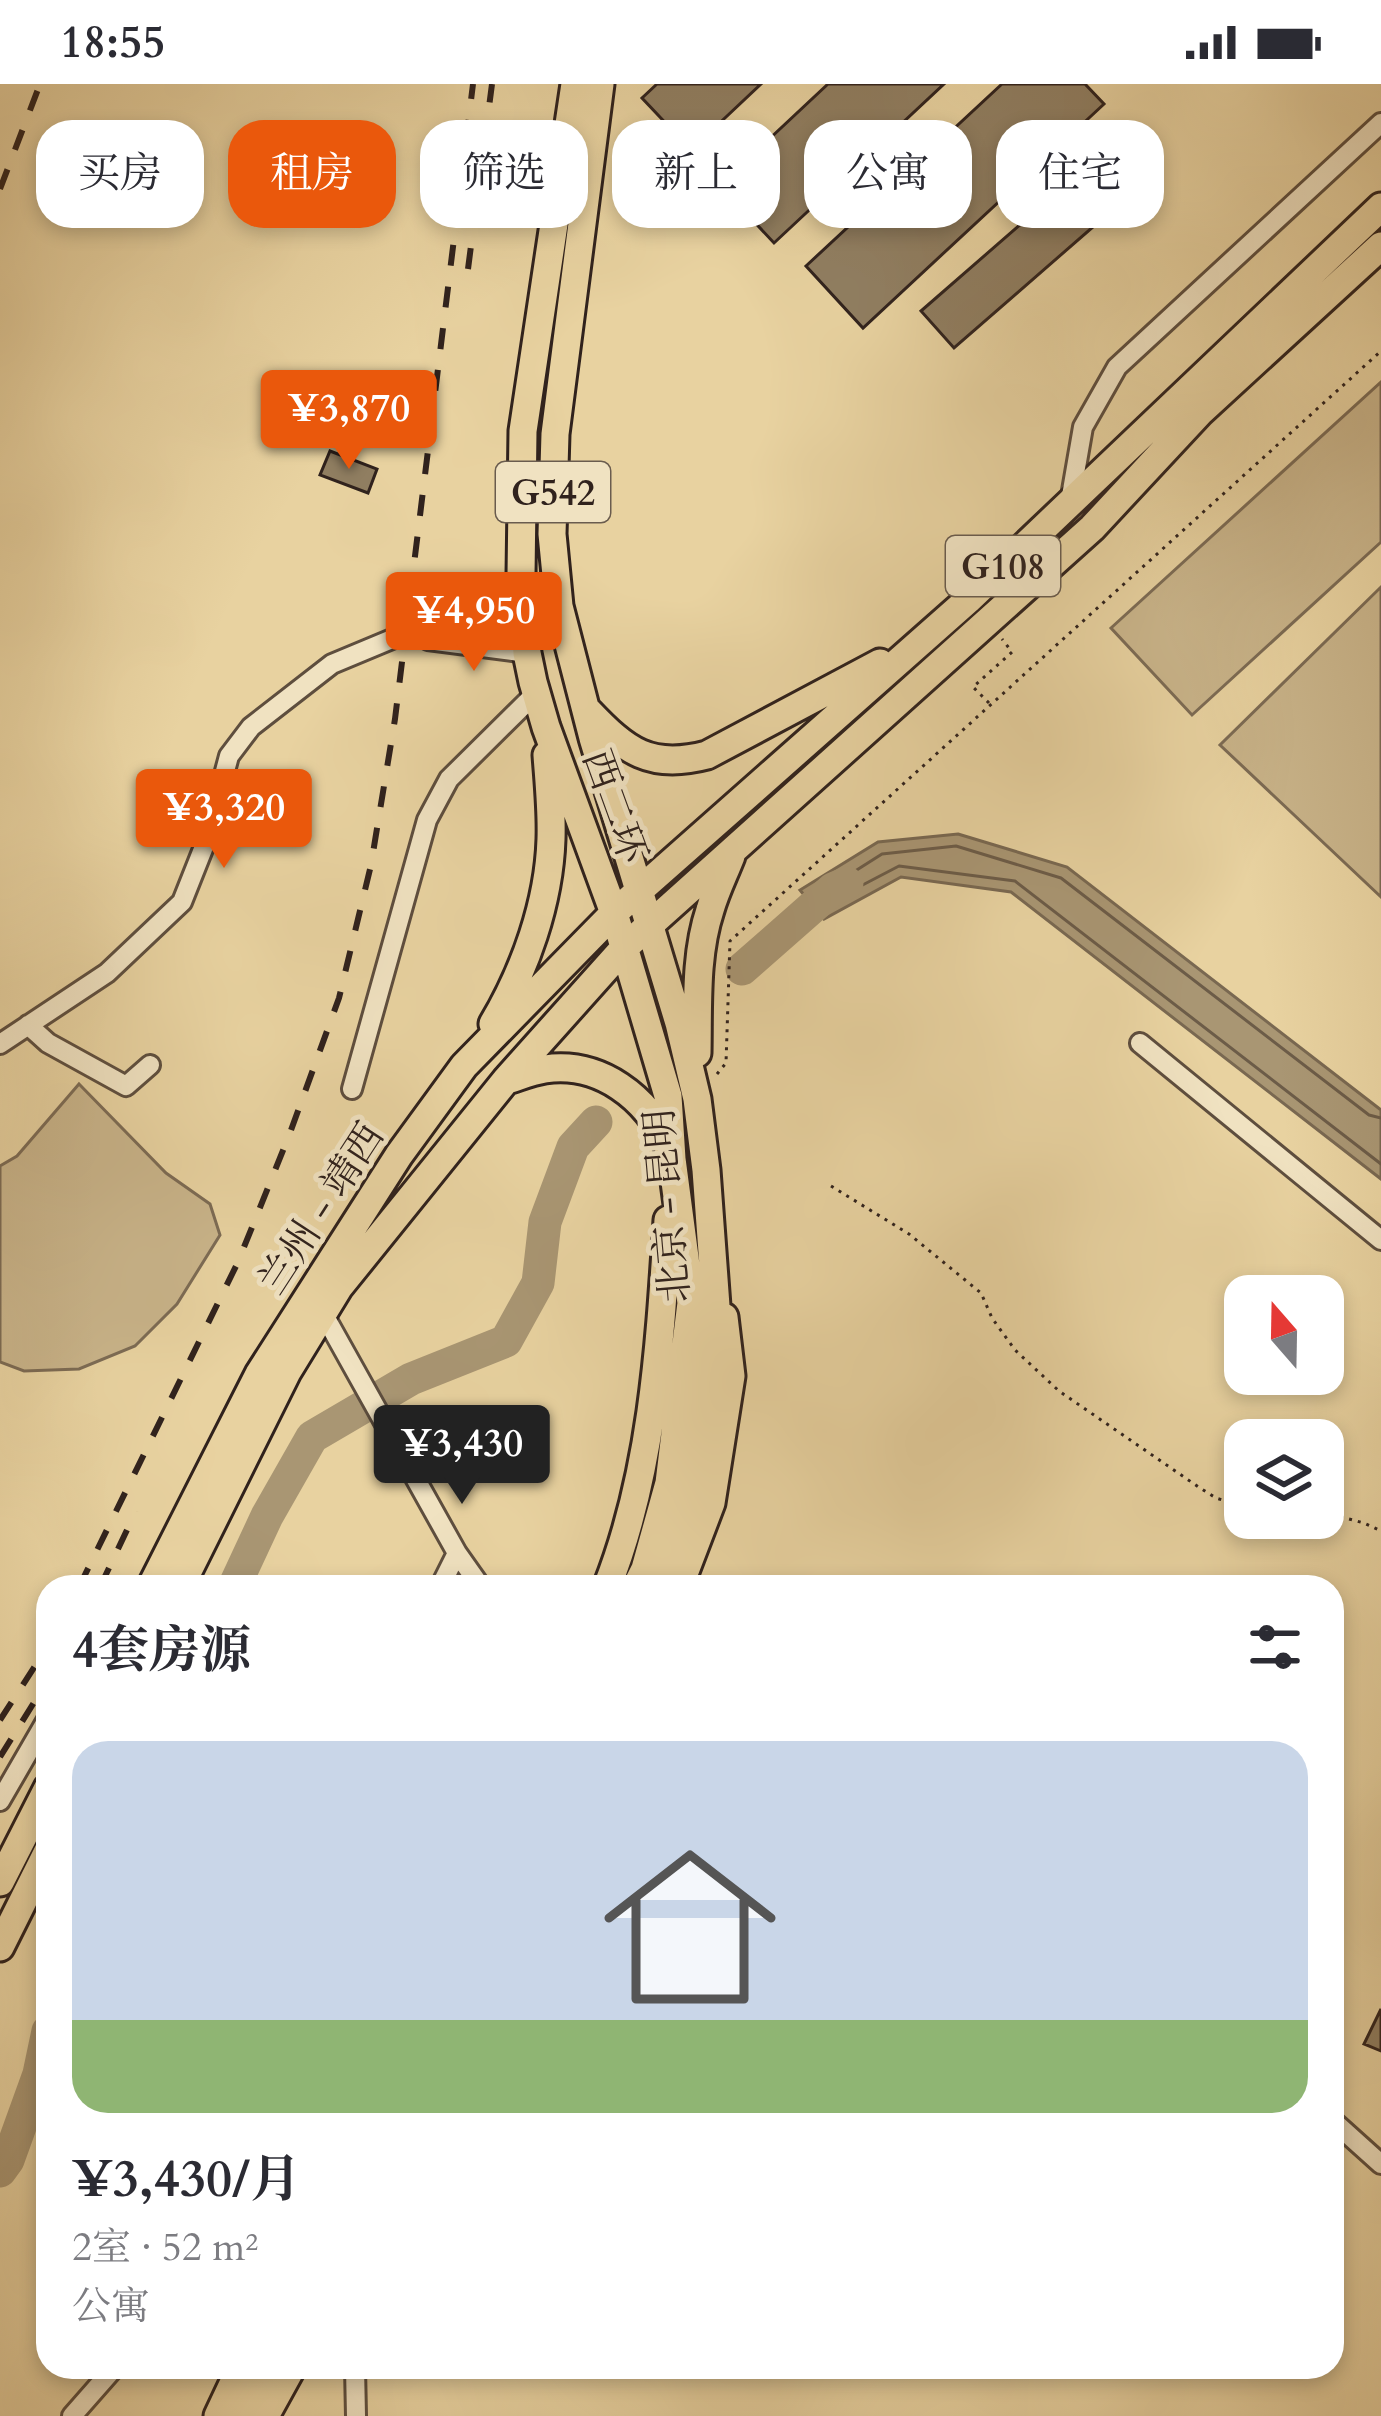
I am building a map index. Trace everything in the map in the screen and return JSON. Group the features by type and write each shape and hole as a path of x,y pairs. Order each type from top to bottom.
{"highway":[{"name":"西二环","path":"575,84 524,431 521,575 527,653 536,693 624,948"},
{"name":"西二环","path":"600,84 555,434 552,534 560,606 639,891"},
{"name":"G108","path":"614,913 921,641 1381,207"},
{"name":"G108","path":"624,948 1092,528 1200,412 1381,246"},
{"path":"585,707 626,748 653,760 681,762 706,755 921,641"},
{"path":"464,1066 501,1010 539,915 551,838 546,727"},
{"path":"697,1099 702,946 709,911 735,847"},
{"name":"北京 - 昆明","path":"639,891 697,1099 716,1306 660,1575"},
{"name":"兰州 - 靖西","path":"157,1575 259,1374 399,1155 464,1066 614,913"},
{"name":"北京 - 昆明","path":"624,948 668,1096 691,1303 679,1486 642,1575"},
{"name":"兰州 - 靖西","path":"186,1575 287,1372 339,1287 506,1080 624,948"},
{"path":"506,1080 559,1069 616,1084 652,1116 672,1159 660,1342 641,1473 612,1575"},
{"path":"684,1575 711,1503 731,1376 706,1170"},
{"path":"0,1882 36,1812"},
{"path":"0,1947 36,1875"},
{"path":"218,2416 235,2379"},
{"path":"244,2416 261,2379"},
{"path":"266,2416 286,2379"}],"street":[{"path":"1070,502 1083,427 1117,367 1381,123"},
{"path":"0,1043 106,973 182,902 207,839 229,756 251,728 332,664 392,639"},
{"path":"428,640 527,653"},
{"path":"352,1089 427,820 449,779 536,693"},
{"path":"28,1025 48,1043 126,1086 150,1065"},
{"path":"1140,1043 1381,1240"},
{"path":"323,1313 473,1575"},
{"path":"446,1575 457,1552"},
{"path":"0,1801 36,1739"},
{"path":"1344,2131 1381,2164"},
{"path":"71,2416 104,2379"},
{"path":"355,2379 356,2416"}],"path":[{"path":"697,1099 726,1063 730,941 1381,351"},
{"path":"989,622 1012,652 973,687 991,705"},
{"path":"831,1186 909,1234 981,1293 1015,1350 1058,1391 1224,1500"},
{"path":"1344,1518 1381,1531"}],"shaded area":[{"path":"1381,382 1381,542 1192,715 1111,628"},
{"path":"1381,587 1381,897 1220,745"},
{"path":"79,1084 166,1173 210,1204 220,1235 177,1304 135,1346 79,1369 24,1371 0,1362 0,1166 17,1156"}],"water":[{"path":"958,834 1067,867 1381,1110 1381,1179 1011,892 901,877 824,919 800,890 878,842"}],"building":[{"path":"657,84 761,84 723,120 663,120 642,98"},
{"path":"828,84 944,84 906,120 804,120 804,215 774,243 760,228 780,228 780,129"},
{"path":"1002,84 1085,84 1104,104 1087,120 996,120 996,204 972,227 972,120 963,120"},
{"path":"847,228 971,228 863,328 806,266"},
{"path":"1016,228 1092,228 954,348 921,311"},
{"path":"330,451 377,469 368,493 320,475"},
{"path":"1381,2009 1381,2051 1364,2044"}],"waterway":[{"path":"742,969 833,889 847,883"},
{"path":"240,1575 312,1437 411,1379 506,1341 538,1283 545,1222 573,1147 596,1122"},
{"path":"0,2171 36,2082"}],"tunnel":[{"path":"392,639 428,640"}],"railway":[{"path":"0,189 40,84"},
{"path":"85,1575 238,1262 339,998 371,865 395,719 473,84"},
{"path":"468,269 492,84"},
{"path":"106,1575 136,1511"},
{"path":"0,1720 36,1664"},
{"path":"0,1757 36,1699"}]}
